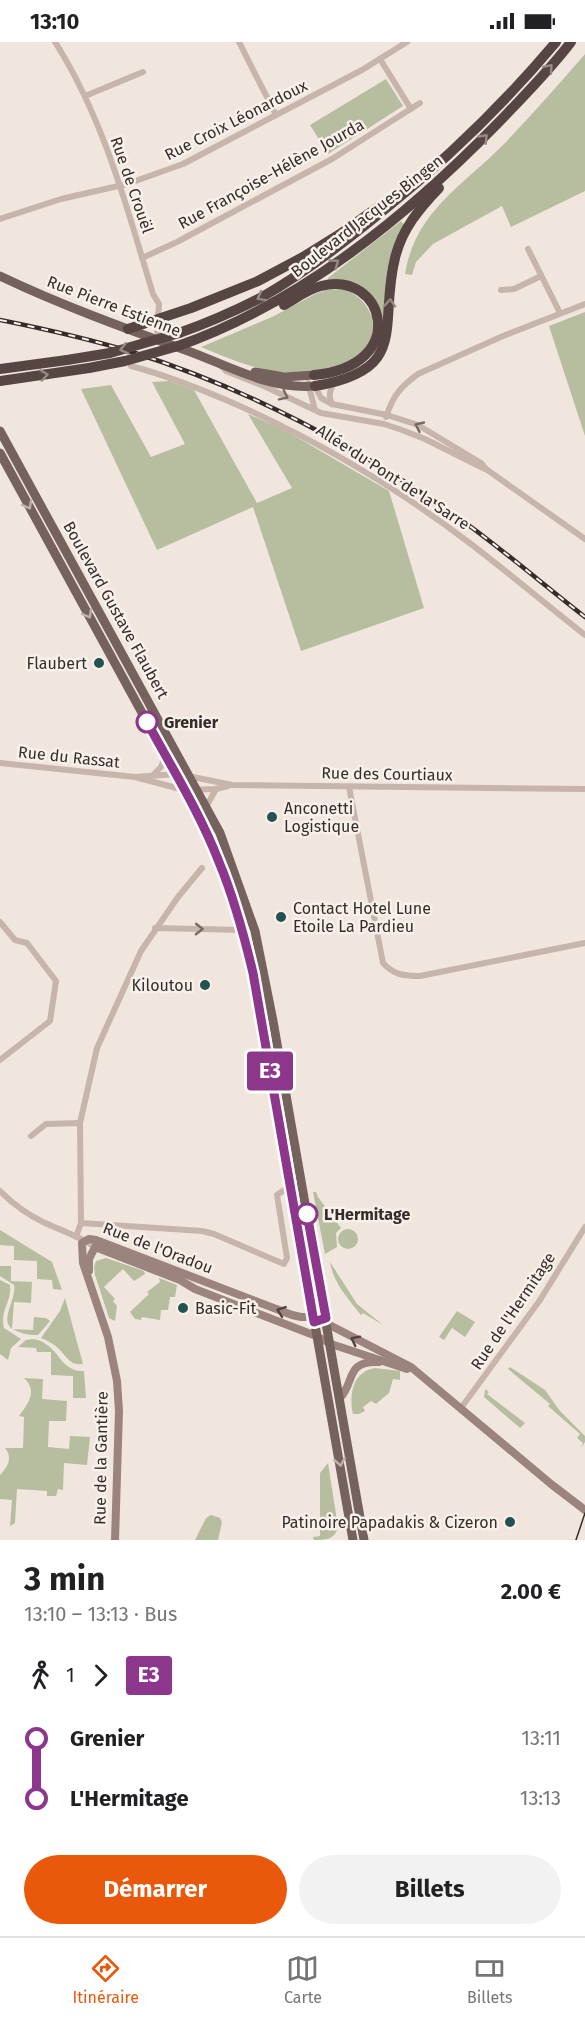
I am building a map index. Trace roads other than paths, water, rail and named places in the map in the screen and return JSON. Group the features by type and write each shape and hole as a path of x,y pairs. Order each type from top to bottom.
{"highway":[{"name":"Boulevard Jacques Bingen","path":"0,369 121,350 179,333 230,313 291,280 354,235 410,189 494,111 556,42"},
{"name":"Boulevard Jacques Bingen","path":"0,381 88,368 158,352 231,326 275,304 335,264 454,168 526,94 571,42"},
{"path":"311,381 334,382 368,366 384,347 388,333 395,258 403,234 421,207 440,188 454,168"},
{"path":"128,329 225,296 258,281 303,257 385,202 410,189"},
{"path":"231,326 253,321 319,286 333,284 360,292 369,299 377,315 378,329 374,345 364,358 351,366 311,381"}],"main road":[{"name":"Rue Pierre Estienne","path":"0,276 63,305 271,383 311,381"},
{"name":"Boulevard Gustave Flaubert","path":"0,431 198,790 231,860 260,951 364,1540"},
{"name":"Boulevard Gustave Flaubert","path":"1,458 184,790 219,860 243,930 253,973 353,1540"},
{"name":"Rue de l'Oradou","path":"86,1240 96,1239 292,1315 314,1317"},
{"name":"Rue de la Gantière","path":"86,1240 82,1243 81,1248 83,1263 90,1278 112,1352 117,1381 119,1421 113,1538"},
{"name":"Rue de l'Oradou","path":"95,1247 331,1344 419,1374"},
{"name":"Rue de la Gantière","path":"90,1278 89,1259 95,1247"},
{"path":"314,1317 327,1326 405,1363 585,1510"},
{"path":"340,1398 346,1392 347,1384 356,1368 369,1362 386,1362"}],"street":[{"path":"239,42 276,115"},
{"name":"Rue Croix Léonardoux","path":"0,219 61,199 121,185 183,164 380,59 407,42"},
{"name":"Rue de Crouël","path":"58,43 85,96 121,185 153,294 159,304 158,334 164,342"},
{"path":"380,59 411,109"},
{"path":"85,96 143,72"},
{"name":"Rue Françoise-Hélène Jourda","path":"142,258 177,242 332,159 420,103"},
{"path":"528,249 560,313"},
{"path":"501,290 514,289 541,276"},
{"path":"384,424 393,397 418,374 503,336 585,304"},
{"name":"Rue Pierre Estienne","path":"218,363 226,371 267,387 315,410 333,416 384,424 425,439 486,469 585,539"},
{"name":"Allée du Pont de la Sarre","path":"131,366 210,393 289,428 321,446 386,485 470,543 585,635"},
{"path":"311,381 321,398 332,404"},
{"path":"311,381 315,410"},
{"path":"332,404 329,398 334,382"},
{"name":"Rue Pierre Estienne","path":"332,404 387,415 418,425 481,463 486,469"},
{"path":"153,776 161,767 166,755"},
{"name":"Rue du Rassat","path":"0,764 135,777 175,774 190,776"},
{"name":"Rue des Courtiaux","path":"190,776 232,785 585,789"},
{"name":"Rue du Rassat","path":"135,777 184,790 198,790"},
{"path":"198,790 232,785"},
{"path":"350,787 383,963 391,971 402,976 420,976 585,943"},
{"path":"206,807 216,789"},
{"path":"76,1237 81,1223 80,1123 97,1048 141,951 155,928 202,868"},
{"path":"0,922 15,940 27,943 56,981 50,1021 0,1060"},
{"path":"155,928 243,930"},
{"path":"31,1136 46,1124 80,1123"},
{"path":"81,1223 202,1231 284,1264 287,1258 277,1195 290,1186"},
{"name":"Rue de l'Oradou","path":"0,1191 20,1208 86,1240"},
{"name":"Rue de l'Hermitage","path":"461,1407 540,1300 585,1227"},
{"path":"86,1240 95,1247"}],"tram line":[{"path":"576,1540 585,1513"}],"railway":[{"path":"0,320 100,343 172,366 250,397 326,435 454,514 585,617"}],"place":[{"name":"Flaubert","path":"99,663"},
{"name":"Grenier","path":"147,722"},
{"name":"Anconetti Logistique","path":"272,817"},
{"name":"Contact Hotel Lune Etoile La Pardieu","path":"281,917"},
{"name":"Kiloutou","path":"205,985"},
{"name":"L'Hermitage","path":"307,1214"},
{"name":"Basic-Fit","path":"183,1308"},
{"name":"Patinoire Papadakis & Cizeron","path":"510,1522"}]}
